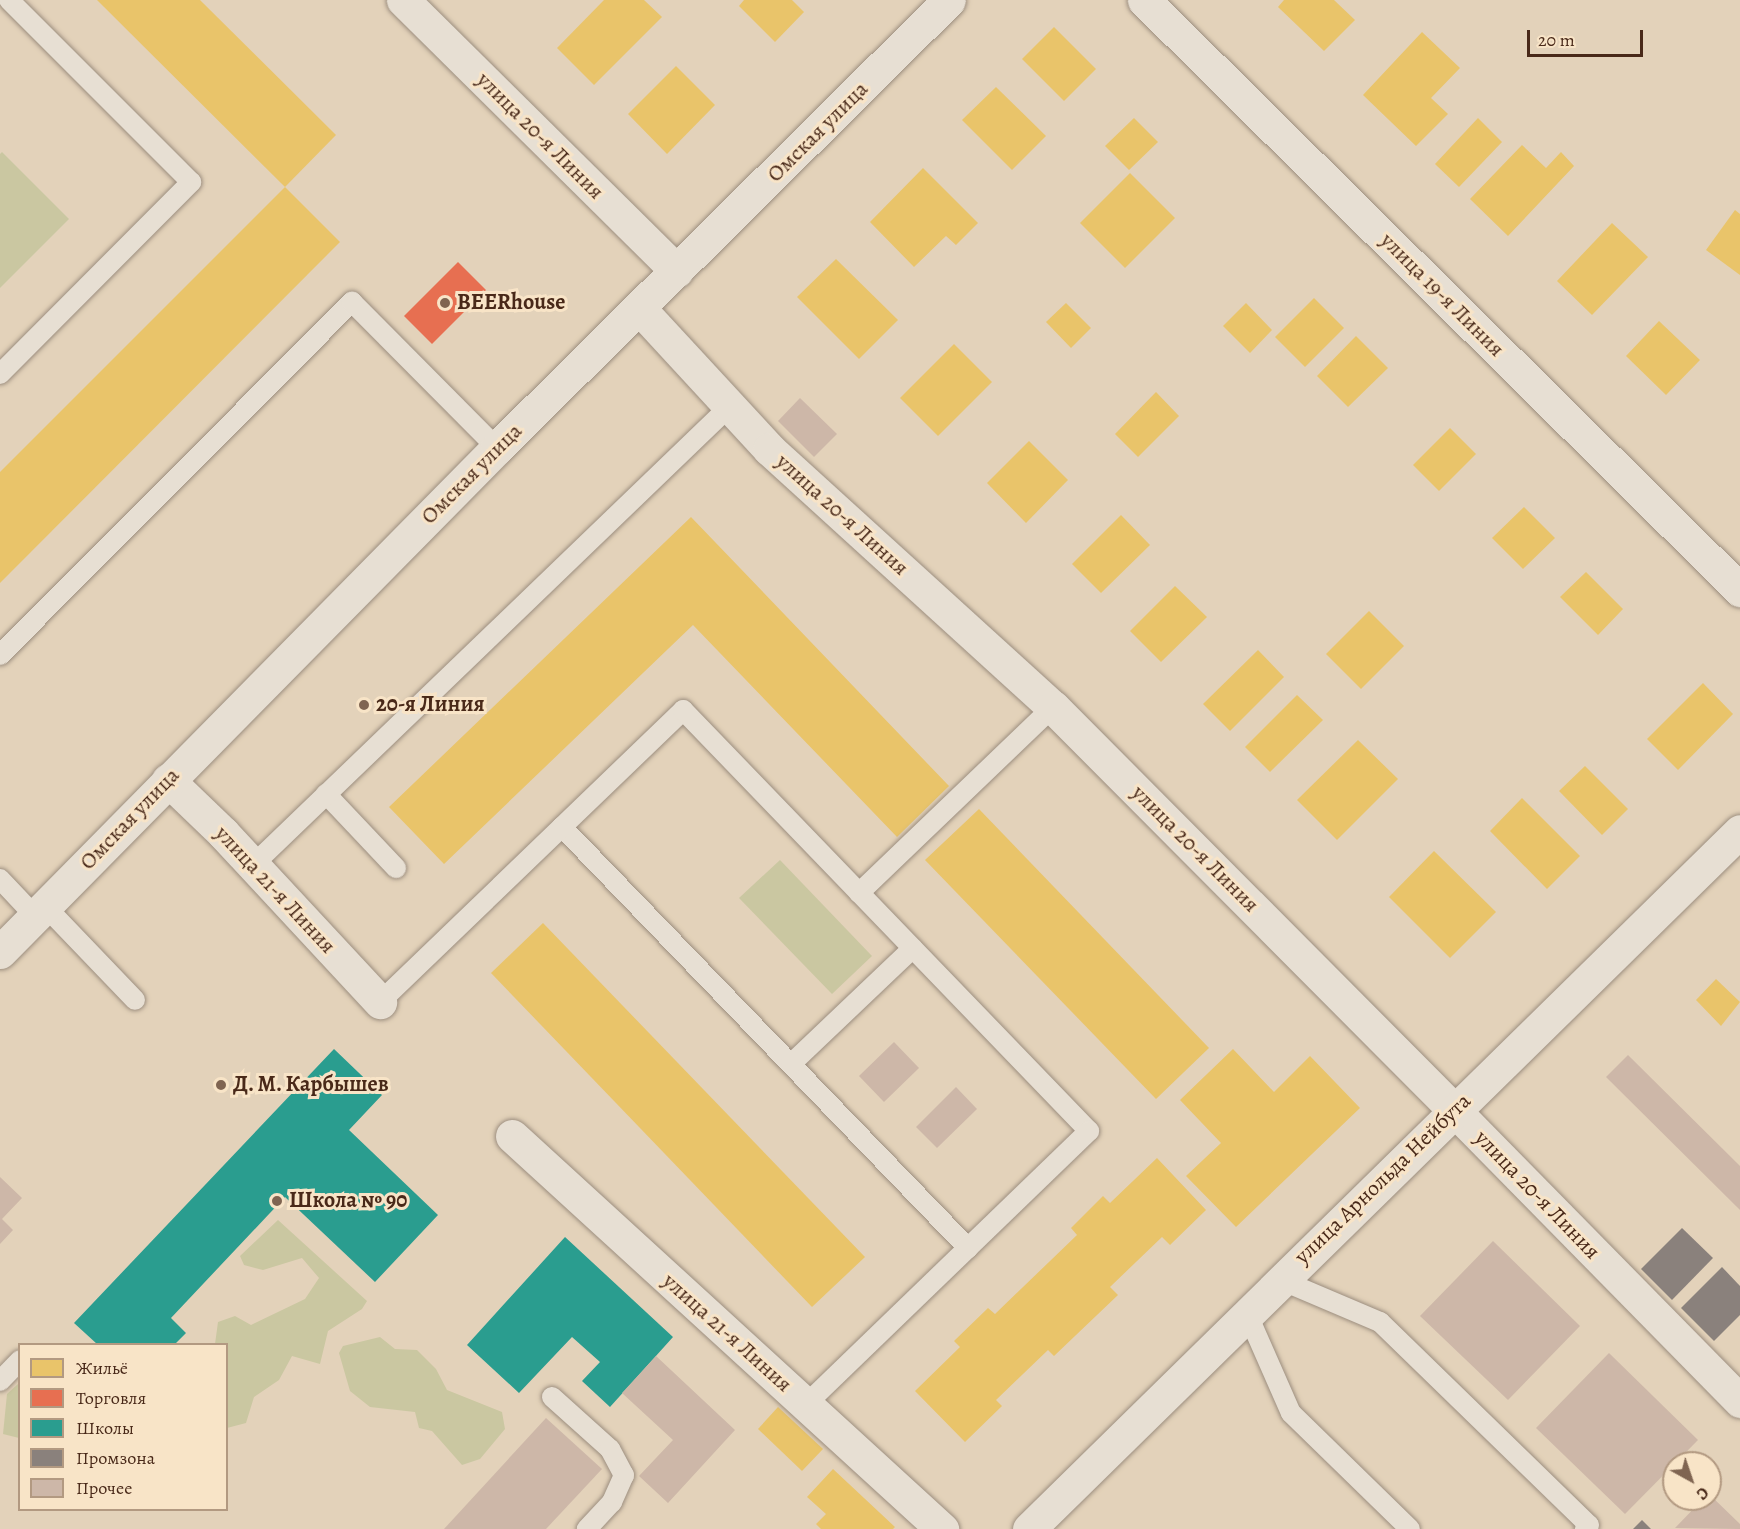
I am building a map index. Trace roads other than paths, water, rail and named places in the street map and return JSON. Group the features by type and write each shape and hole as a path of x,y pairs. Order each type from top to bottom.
{"street":[{"name":"улица 20-я Линия","path":"403,0 677,272"},
{"name":"Омская улица","path":"0,952 497,448 640,309 949,0"},
{"name":"улица 19-я Линия","path":"1143,0 1740,590"},
{"name":"улица 20-я Линия","path":"640,309 729,407 1053,707 1740,1401"},
{"name":"улица 21-я Линия","path":"168,780 253,865 380,1002"},
{"name":"улица Арнольда Нейбута","path":"1029,1529 1740,831"},
{"name":"улица 21-я Линия","path":"512,1136 942,1529"}],"lane":[{"path":"0,374 191,182 9,0"},
{"path":"0,655 352,302 497,448"},
{"path":"253,865 729,407"},
{"path":"859,893 1053,707"},
{"path":"380,1002 683,710 1089,1131 806,1404"},
{"path":"326,794 396,868"},
{"path":"562,826 968,1248"},
{"path":"0,879 40,911 135,1000"},
{"path":"791,1065 913,948"},
{"path":"1281,1280 1380,1322 1589,1525 1585,1529"},
{"path":"1247,1313 1291,1413 1410,1529"},
{"path":"0,1382 18,1362"},
{"path":"552,1397 610,1449 624,1475 612,1502 587,1529"}],"place":[{"name":"BEERhouse","path":"445,303"},
{"name":"20-я Линия","path":"364,705"},
{"name":"Д. М. Карбышев","path":"221,1085"},
{"name":"Школа № 90","path":"277,1201"}]}
